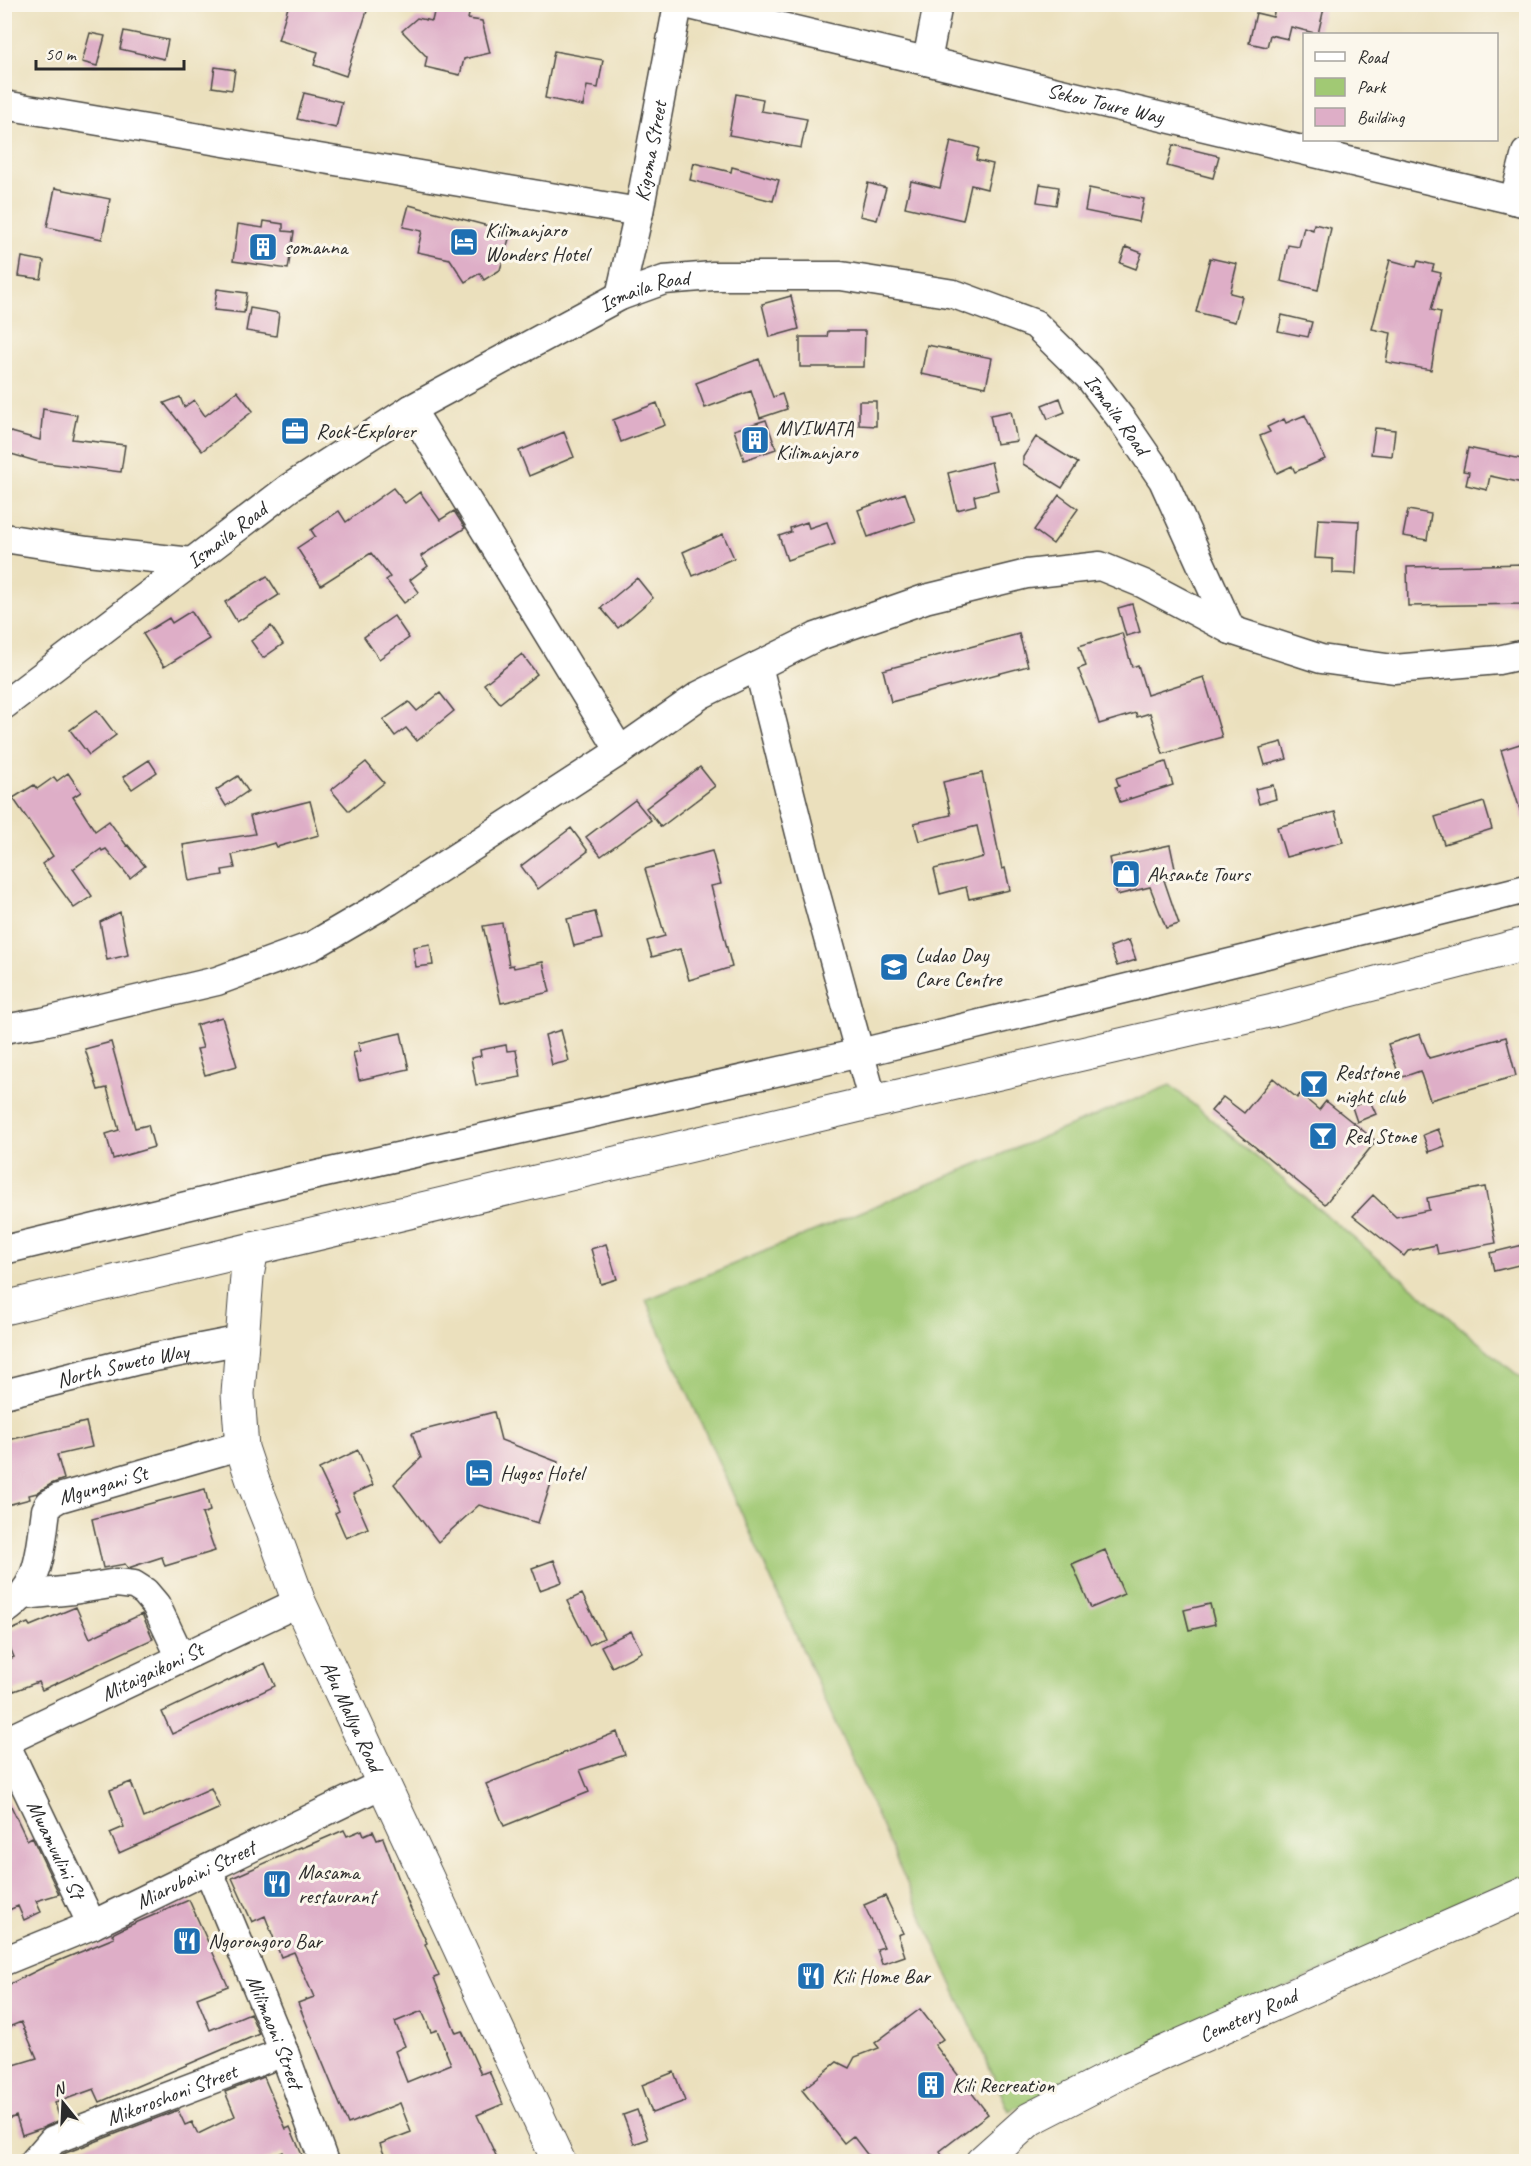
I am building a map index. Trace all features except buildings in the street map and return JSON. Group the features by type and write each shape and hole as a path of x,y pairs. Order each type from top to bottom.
{"main road":[{"path":"4,1308 873,1102 1273,1010 1527,944"},
{"name":"Abu Mallya Road","path":"252,1249 238,1394 242,1445 253,1480 298,1602 558,2162"},
{"name":"Cemetery Road","path":"982,2162 1030,2119 1131,2067 1527,1893"}],"street":[{"name":"Kigoma Street","path":"620,296 639,212 678,4"},
{"name":"Sekou Toure Way","path":"685,4 1520,202"},
{"path":"927,61 938,4"},
{"path":"4,105 639,212"},
{"path":"1520,202 1527,153"},
{"name":"Ismaila Road","path":"4,705 289,488 411,409 620,296 664,280 713,276 841,276 954,294 1035,324 1089,377 1164,480 1231,630"},
{"path":"411,409 620,751"},
{"path":"4,538 78,550 192,562"},
{"path":"4,1029 217,981 312,946 389,901 620,751 700,695 816,637 925,599 1027,574 1100,566 1144,584 1231,630 1321,659 1394,669 1498,660 1527,654"},
{"path":"758,666 809,869 873,1102"},
{"path":"4,1250 290,1180 860,1053 1527,889"},
{"name":"North Soweto Way","path":"4,1394 139,1360 242,1340"},
{"name":"Mgungani St","path":"14,1603 35,1573 49,1504 79,1491 242,1445"},
{"path":"14,1603 117,1583 134,1585 146,1592 156,1605 181,1658"},
{"name":"Mitaigaikoni St","path":"5,1741 298,1602"},
{"name":"Mwamvulini St","path":"5,1741 92,1925"},
{"name":"Miarubaini Street","path":"4,1960 92,1925 384,1783"},
{"name":"Milimaoni Street","path":"208,1869 284,2052 324,2162"},
{"name":"Mikoroshoni Street","path":"34,2162 53,2140 284,2052"}],"green space":[{"path":"1170,1085 1526,1382 1526,1880 1009,2111 646,1300"}],"place":[{"name":"Kilimanjaro Wonders Hotel","path":"464,242"},
{"name":"somanna","path":"263,247"},
{"name":"Rock-Explorer","path":"295,431"},
{"name":"MVIWATA Kilimanjaro","path":"755,440"},
{"name":"Ahsante Tours","path":"1126,874"},
{"name":"Ludao Day Care Centre","path":"894,967"},
{"name":"Redstone night club","path":"1314,1084"},
{"name":"Red Stone","path":"1323,1136"},
{"name":"Hugos Hotel","path":"479,1473"},
{"name":"Masama restaurant","path":"277,1884"},
{"name":"Ngorongoro Bar","path":"187,1941"},
{"name":"Kili Home Bar","path":"811,1976"},
{"name":"Kili Recreation","path":"931,2085"}]}
